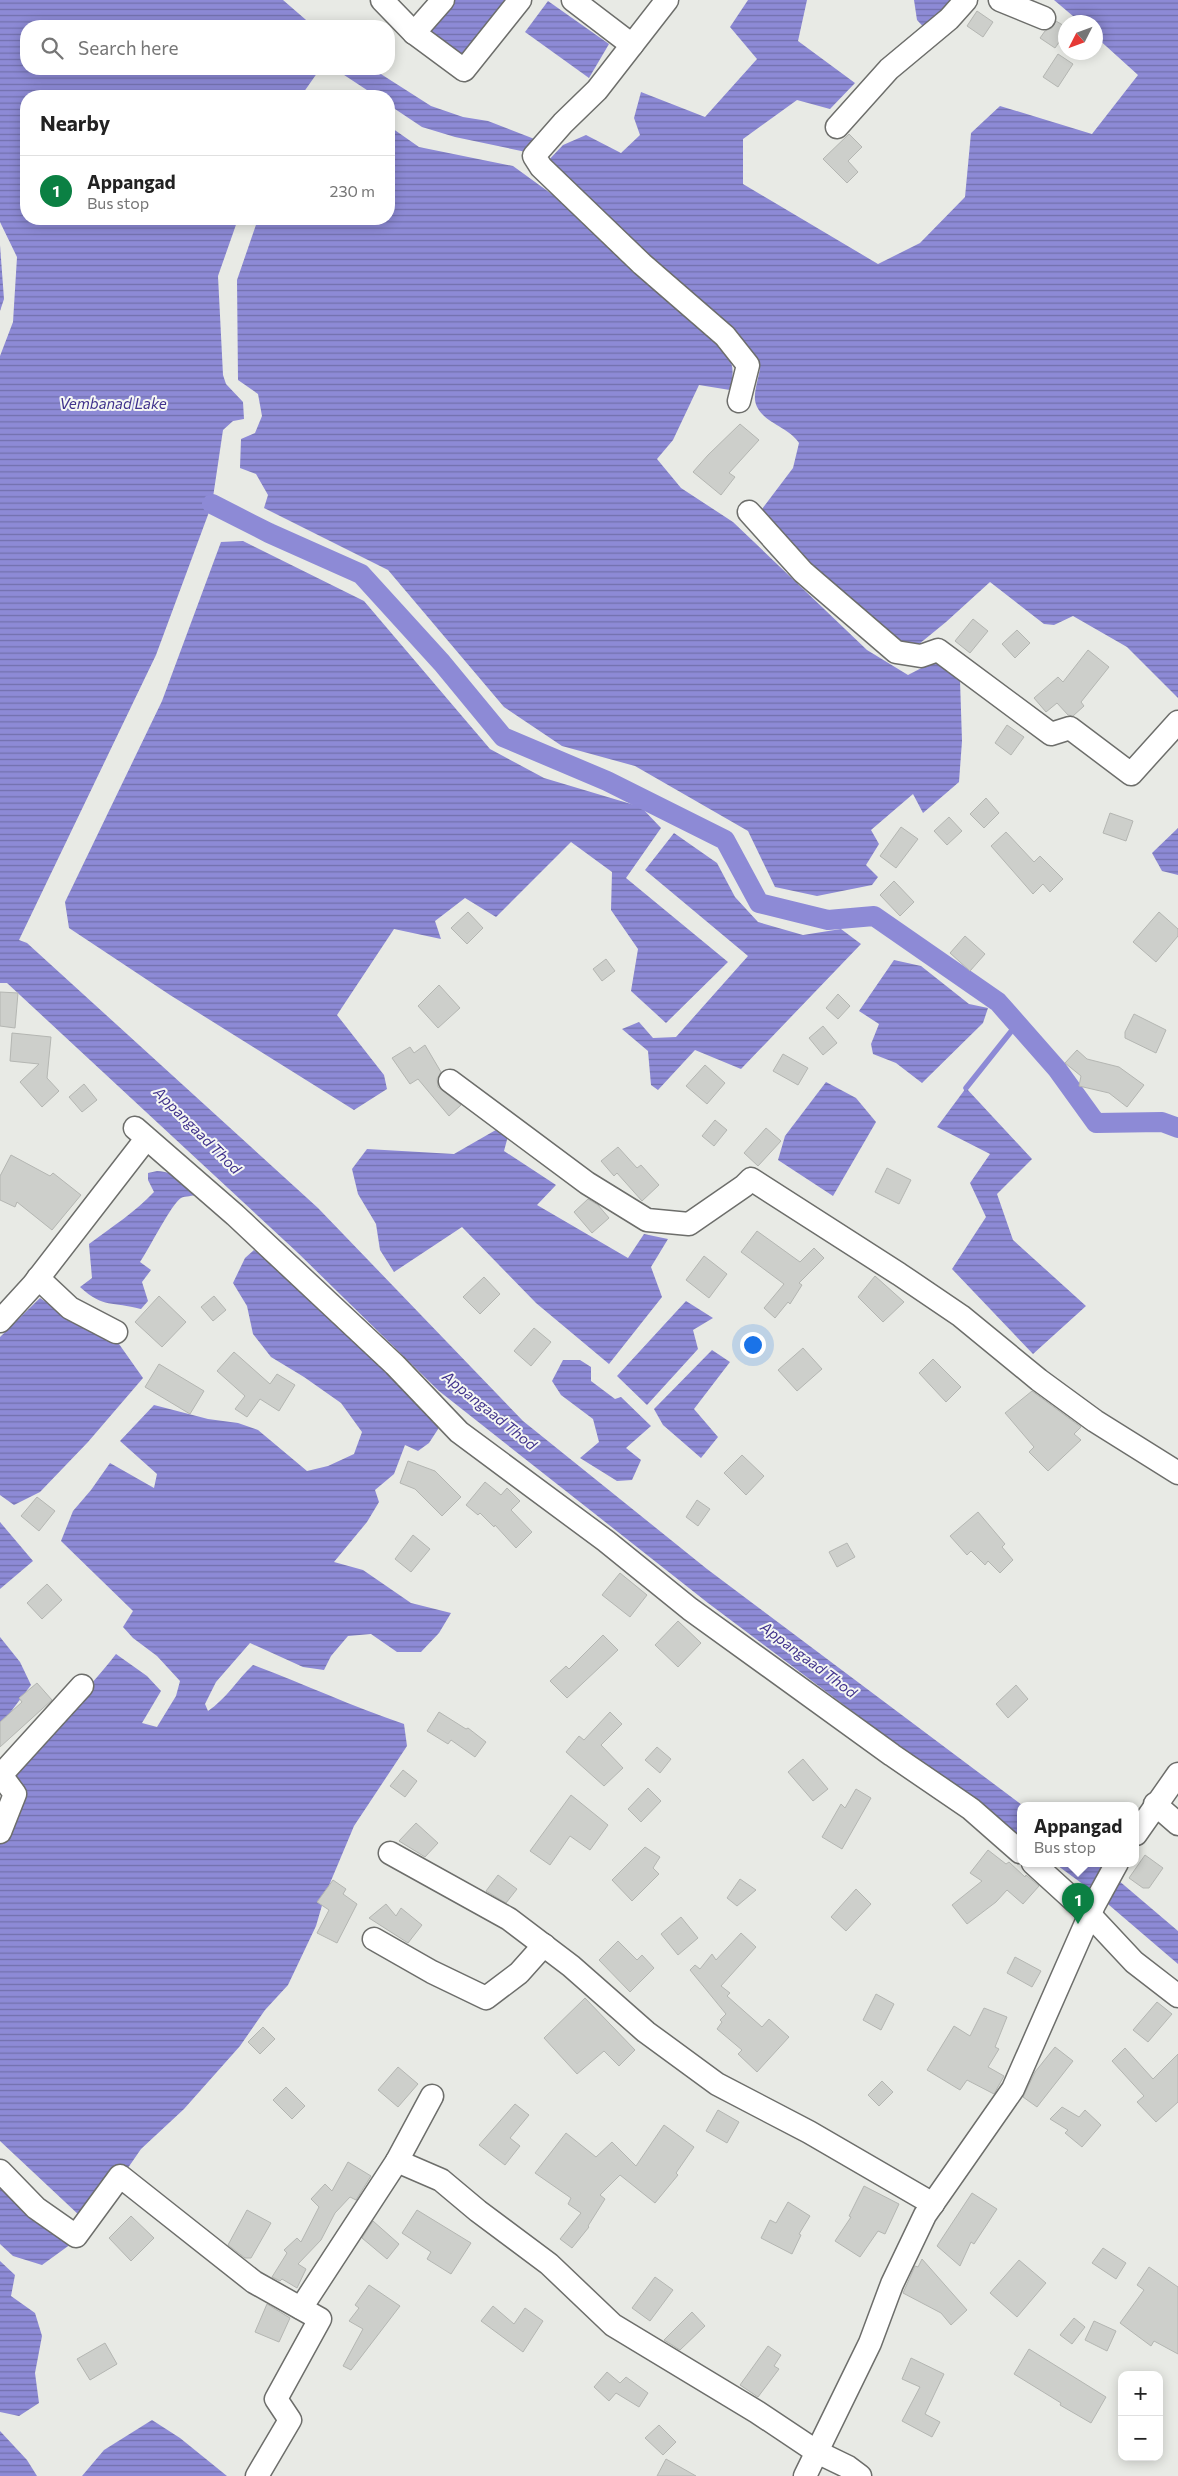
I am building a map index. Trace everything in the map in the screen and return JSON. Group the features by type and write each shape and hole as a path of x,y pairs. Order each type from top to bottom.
{"street":[{"path":"382,0 414,33 464,70 520,0"},
{"path":"414,33 443,0"},
{"path":"573,0 632,45"},
{"path":"667,0 597,90 562,123 534,156 541,167 642,264 726,336 748,365 739,401"},
{"path":"837,127 888,69 949,19 966,0"},
{"path":"1000,0 1044,18"},
{"path":"749,512 803,572 896,652 921,656 938,650 1051,734 1070,728 1131,774 1178,722"},
{"path":"450,1081 587,1184 647,1220 689,1224 744,1186 751,1179 961,1316 1039,1380 1095,1420 1178,1473"},
{"path":"0,1321 38,1278 141,1134 236,1215 395,1364 459,1432 606,1541 690,1609 885,1750 972,1809 1017,1849"},
{"path":"38,1278 70,1308 116,1332"},
{"path":"0,1832 15,1794 2,1775 82,1686"},
{"path":"1139,1829 1178,1774"},
{"path":"1155,1804 1178,1824"},
{"path":"390,1853 509,1919 571,1966 646,2032 717,2084 809,2132 932,2204"},
{"path":"1039,1867 1092,1910 1134,1962 1178,1996"},
{"path":"805,2476 870,2343 892,2284 925,2215 1013,2089 1092,1910 1115,1867"},
{"path":"374,1939 432,1972 486,1998 519,1973 544,1945"},
{"path":"301,2308 397,2161 432,2096"},
{"path":"397,2161 442,2180 478,2211 550,2264 612,2325 757,2412 817,2452 848,2467 860,2476"},
{"path":"0,2171 36,2208 76,2236 120,2176 254,2282 320,2319 276,2399 290,2420 257,2476"}],"water":[{"name":"Vembanad Lake","path":"0,0 283,0 306,20 20,20 20,75 316,75 305,90 20,90 20,225 236,225 218,276 223,375 226,384 243,402 244,419 233,421 223,430 212,504 156,655 19,940 27,943 318,1208 523,1421 707,1569 1018,1802 1017,1835 708,1603 439,1391 298,1253 7,983 0,983 0,356 13,322 17,257 0,222"},
{"path":"452,0 506,0 464,60 428,34"},
{"path":"748,0 807,0 798,41 855,83 830,109 797,100 743,139 743,184 878,264 920,243 965,197 971,133 1000,106 1092,134 1138,75 1103,43 1103,15 1072,15 1054,0 1178,0 1178,698 1127,647 1073,616 1054,625 1044,624 990,582 913,649 873,621 807,567 759,513 793,468 799,443 788,432 762,414 757,407 755,396 760,368 745,345 545,164 563,145 586,135 621,153 640,135 634,118 641,92 705,117 757,59 730,27"},
{"path":"914,0 956,0 929,33 917,20"},
{"path":"548,1 609,44 589,78 525,32"},
{"path":"344,75 382,75 431,106 463,117 488,121 537,140 531,153 455,137 422,127 395,109 395,90 367,90"},
{"path":"395,130 419,147 513,166 553,195 727,355 733,372 730,390 699,385 673,440 657,459 681,488 733,522 867,650 908,675 935,661 960,680 962,741 959,782 923,813 913,794 871,830 879,844 866,865 878,877 872,885 817,896 775,887 748,831 635,766 562,746 504,707 388,570 264,508 268,495 256,474 240,468 241,439 255,433 262,416 258,394 238,380 237,280 256,225 395,225"},
{"path":"0,245 4,299 0,311"},
{"path":"243,541 364,601 490,749 544,778 641,807 661,828 626,878 728,962 666,1023 631,991 638,949 611,910 612,872 571,842 496,917 465,898 435,921 441,939 394,929 337,1015 384,1075 387,1089 354,1110 170,995 69,928 65,902 162,701 221,542"},
{"path":"1178,828 1178,875 1162,871 1152,853"},
{"path":"674,833 717,863 735,897 758,922 803,935 841,929 861,944 741,1069 695,1050 658,1090 651,1085 648,1051 622,1029 639,1022 653,1038 676,1037 748,956 645,870"},
{"path":"894,960 921,966 969,1004 988,1008 983,1023 922,1083 896,1063 873,1054 871,1044 879,1024 859,1011"},
{"path":"826,1082 856,1098 876,1122 833,1196 778,1160 785,1136"},
{"path":"966,1088 1032,1159 997,1194 1013,1240 1086,1306 1033,1354 952,1269 986,1217 970,1183 990,1154 937,1127"},
{"path":"501,1127 508,1136 504,1151 556,1185 537,1205 628,1258 644,1234 668,1239 651,1267 662,1297 609,1364 536,1303 462,1227 394,1272 380,1250 376,1224 358,1194 352,1169 367,1149 454,1154"},
{"path":"157,1171 170,1173 175,1176 197,1195 183,1197 177,1202 140,1262 151,1270 142,1282 148,1301 141,1309 102,1302 80,1287 92,1278 89,1244 131,1213 154,1192 148,1180 148,1173"},
{"path":"254,1250 286,1275 444,1420 429,1443 418,1451 405,1445 394,1474 375,1490 379,1502 367,1522 334,1562 363,1570 411,1603 451,1613 439,1633 421,1652 397,1652 371,1634 348,1636 331,1656 324,1670 303,1667 250,1643 216,1682 205,1704 208,1711 220,1701 253,1665 404,1724 407,1746 354,1826 325,1895 316,1926 288,1985 265,2010 240,2046 184,2109 141,2149 121,2178 80,2216 0,2141 0,1843 20,1804 12,1776 36,1744 116,1654 147,1676 161,1691 142,1723 157,1727 176,1696 180,1681 157,1656 133,1638 123,1627 133,1611 61,1541 73,1511 110,1463 154,1488 157,1474 120,1441 154,1405 208,1419 238,1423 258,1430 307,1471 328,1466 354,1454 362,1432 341,1403 271,1357 253,1334 247,1306 233,1283 245,1258"},
{"path":"40,1298 84,1328 119,1344 143,1378 88,1442 40,1492 14,1505 0,1495 0,1337"},
{"path":"686,1301 713,1318 693,1330 698,1349 647,1405 617,1376"},
{"path":"712,1350 730,1362 694,1409 718,1437 701,1458 663,1425 654,1409"},
{"path":"563,1360 580,1360 591,1367 591,1381 615,1399 621,1397 651,1426 626,1448 641,1460 632,1480 617,1481 580,1458 599,1442 593,1419 561,1395 552,1381"},
{"path":"0,1522 33,1561 0,1589"},
{"path":"0,1637 20,1662 31,1685 0,1726"},
{"path":"1059,1867 1103,1867 1178,1931 1178,1964 1095,1893"},
{"path":"0,2181 82,2236 42,2265 13,2256 0,2244"},
{"path":"0,2261 15,2275 11,2296 35,2313 42,2336 35,2373 39,2403 19,2416 0,2412"},
{"path":"152,2420 180,2438 227,2476 82,2476 104,2450"},
{"path":"0,2431 27,2460 37,2476 0,2476"}],"building":[{"path":"977,11 993,22 983,37 967,26"},
{"path":"1056,21 1058,22 1058,44 1055,48 1040,38 1045,31 1052,28"},
{"path":"1058,54 1058,60 1067,60 1073,64 1058,87 1043,77"},
{"path":"849,134 862,147 848,161 858,172 847,183 823,159"},
{"path":"740,424 759,440 729,473 735,477 721,495 693,472"},
{"path":"973,619 988,631 970,653 955,641"},
{"path":"1017,630 1030,643 1015,658 1002,644"},
{"path":"1088,650 1109,667 1081,702 1084,706 1073,716 1068,715 1057,703 1046,712 1034,698 1058,677 1063,682"},
{"path":"1007,725 1024,737 1011,755 995,743"},
{"path":"986,798 999,813 984,828 970,814"},
{"path":"1110,813 1133,821 1126,841 1103,833"},
{"path":"949,817 962,831 947,845 934,831"},
{"path":"901,827 918,839 896,868 880,856"},
{"path":"1006,832 1034,862 1040,856 1063,879 1050,892 1043,884 1033,894 991,846"},
{"path":"894,881 914,902 900,916 880,895"},
{"path":"468,912 483,928 467,944 451,928"},
{"path":"1159,912 1178,929 1178,936 1156,962 1133,942"},
{"path":"965,936 985,954 970,971 950,953"},
{"path":"606,959 615,971 602,981 593,969"},
{"path":"439,985 460,1008 438,1028 418,1006"},
{"path":"0,992 18,993 15,1028 0,1026"},
{"path":"838,994 850,1006 838,1019 826,1008"},
{"path":"1134,1014 1166,1030 1156,1053 1125,1038 1125,1032"},
{"path":"823,1026 837,1043 823,1055 809,1038"},
{"path":"12,1033 51,1037 47,1078 59,1091 42,1107 20,1082 39,1064 10,1061"},
{"path":"425,1045 441,1072 437,1079 438,1087 461,1105 449,1116 418,1079 410,1084 392,1058 410,1047 414,1053"},
{"path":"1077,1050 1087,1059 1119,1067 1144,1085 1127,1107 1109,1093 1079,1086 1081,1076 1065,1063"},
{"path":"783,1054 808,1068 798,1085 773,1071"},
{"path":"705,1065 725,1083 707,1104 686,1086"},
{"path":"84,1084 97,1100 82,1112 69,1097"},
{"path":"715,1120 727,1130 714,1146 702,1136"},
{"path":"766,1128 781,1141 758,1166 744,1153"},
{"path":"618,1147 637,1168 641,1165 659,1185 642,1201 617,1173 614,1176 601,1161"},
{"path":"11,1155 50,1176 53,1173 81,1195 52,1230 17,1202 15,1207 0,1200 0,1176"},
{"path":"887,1168 911,1180 899,1204 875,1192"},
{"path":"588,1199 598,1205 609,1218 592,1233 574,1212"},
{"path":"757,1231 800,1262 814,1248 824,1258 799,1283 802,1285 790,1304 788,1302 775,1318 764,1308 784,1284 741,1252"},
{"path":"704,1256 727,1274 709,1298 686,1280"},
{"path":"875,1276 904,1302 883,1322 858,1297"},
{"path":"484,1277 500,1294 480,1314 463,1297"},
{"path":"159,1296 186,1322 162,1347 135,1322"},
{"path":"214,1296 226,1310 213,1321 201,1307"},
{"path":"534,1328 551,1342 531,1366 514,1351"},
{"path":"803,1348 822,1369 797,1391 778,1370"},
{"path":"234,1352 270,1384 277,1374 295,1385 279,1411 260,1399 247,1417 235,1409 245,1396 217,1371"},
{"path":"933,1359 961,1387 946,1402 919,1373"},
{"path":"159,1364 204,1391 190,1414 145,1387"},
{"path":"1032,1391 1081,1427 1074,1434 1081,1440 1048,1471 1029,1452 1034,1447 1005,1413"},
{"path":"742,1455 764,1476 746,1495 724,1473"},
{"path":"408,1461 435,1471 461,1497 442,1516 415,1489 400,1483"},
{"path":"485,1482 501,1495 507,1488 520,1501 511,1510 532,1532 516,1548 495,1525 494,1527 480,1513 478,1515 466,1505"},
{"path":"37,1497 55,1511 39,1531 21,1516"},
{"path":"697,1500 710,1509 698,1526 686,1517"},
{"path":"978,1512 1005,1544 1002,1547 1013,1560 1000,1573 988,1561 985,1565 971,1551 967,1555 950,1536"},
{"path":"413,1535 430,1549 411,1572 395,1559"},
{"path":"847,1543 855,1557 837,1567 829,1552"},
{"path":"620,1573 647,1595 630,1617 602,1595"},
{"path":"47,1584 62,1600 42,1619 27,1603"},
{"path":"678,1621 701,1643 678,1667 655,1645"},
{"path":"603,1635 618,1650 567,1698 550,1681 566,1666 569,1669"},
{"path":"37,1683 52,1700 0,1747 0,1722 22,1702 19,1698"},
{"path":"1016,1685 1028,1699 1008,1718 996,1704"},
{"path":"439,1712 466,1729 468,1728 486,1742 475,1757 451,1740 448,1744 427,1731"},
{"path":"610,1712 622,1724 601,1745 623,1768 604,1786 566,1752 579,1736 584,1740"},
{"path":"657,1747 671,1759 660,1773 645,1760"},
{"path":"803,1759 828,1789 813,1801 788,1772"},
{"path":"403,1770 417,1781 405,1797 390,1786"},
{"path":"648,1788 661,1801 641,1822 628,1809"},
{"path":"856,1789 871,1798 842,1849 822,1837 841,1804 845,1808"},
{"path":"571,1795 608,1825 590,1850 570,1836 550,1865 530,1851"},
{"path":"416,1823 438,1843 425,1857 399,1841"},
{"path":"645,1847 660,1857 653,1868 659,1874 632,1901 612,1880"},
{"path":"988,1850 1006,1864 1009,1862 1025,1877 1026,1875 1039,1886 1023,1904 1007,1890 996,1902 967,1924 952,1905 982,1881 970,1873"},
{"path":"1145,1855 1163,1868 1149,1888 1143,1888 1129,1878 1137,1867 1139,1867 1139,1864"},
{"path":"498,1875 517,1889 506,1903 486,1891"},
{"path":"740,1879 756,1890 737,1906 727,1898"},
{"path":"333,1880 346,1889 343,1894 357,1904 337,1943 317,1933 329,1910 317,1902"},
{"path":"856,1889 871,1904 846,1931 831,1917"},
{"path":"386,1904 396,1916 401,1908 422,1925 408,1943 369,1918"},
{"path":"681,1917 698,1938 678,1955 661,1934"},
{"path":"741,1933 756,1947 721,1986 730,1993 727,1996 762,2027 769,2019 789,2037 757,2072 738,2054 742,2050 717,2029 722,2022 720,2020 726,2014 690,1970 695,1965 700,1969 712,1954 716,1960"},
{"path":"618,1941 637,1960 642,1955 654,1968 630,1992 599,1960"},
{"path":"1015,1957 1041,1971 1032,1987 1007,1973"},
{"path":"876,1994 894,2004 881,2030 863,2020"},
{"path":"585,1998 635,2050 619,2066 604,2051 577,2074 544,2038"},
{"path":"1157,2002 1172,2014 1148,2042 1133,2030"},
{"path":"984,2008 1007,2017 995,2047 999,2049 988,2067 1004,2076 994,2094 967,2080 960,2090 927,2070 954,2026 970,2036"},
{"path":"263,2027 275,2039 260,2054 248,2042"},
{"path":"1055,2047 1073,2061 1037,2107 1023,2097 1035,2072"},
{"path":"1125,2048 1153,2079 1178,2054 1178,2102 1156,2122 1137,2102 1144,2096 1112,2061"},
{"path":"398,2067 418,2084 398,2107 378,2090"},
{"path":"882,2081 893,2092 879,2106 868,2095"},
{"path":"286,2087 305,2106 292,2119 273,2100"},
{"path":"515,2104 529,2115 510,2138 520,2146 505,2165 479,2145"},
{"path":"1062,2107 1079,2117 1085,2110 1101,2125 1082,2147 1065,2133 1068,2130 1050,2119"},
{"path":"718,2110 739,2122 727,2143 706,2131"},
{"path":"664,2125 694,2147 676,2173 678,2175 655,2203 620,2175 600,2195 605,2199 589,2227 572,2248 560,2239 581,2213 568,2204 571,2198 535,2173 566,2133 596,2157 612,2142 636,2166"},
{"path":"348,2162 371,2176 356,2200 350,2197 335,2213 321,2240 298,2264 306,2269 297,2288 282,2279 280,2281 272,2277 287,2253 284,2250 297,2238 301,2242 319,2207 311,2199 325,2184 332,2191"},
{"path":"864,2186 899,2204 885,2234 878,2231 860,2257 835,2241 851,2217 849,2216"},
{"path":"972,2193 997,2209 974,2244 971,2242 960,2266 937,2246"},
{"path":"788,2202 810,2216 799,2234 801,2235 792,2254 761,2238 770,2220 776,2223"},
{"path":"247,2210 271,2223 251,2258 245,2258 228,2245"},
{"path":"417,2210 471,2243 451,2274 427,2259 431,2252 402,2233"},
{"path":"131,2216 154,2238 131,2261 109,2238"},
{"path":"373,2221 399,2244 387,2259 362,2238"},
{"path":"1103,2248 1126,2263 1116,2279 1092,2263"},
{"path":"922,2259 967,2310 951,2325 941,2313 903,2293 915,2266 918,2267"},
{"path":"1019,2260 1046,2283 1017,2317 990,2293"},
{"path":"1149,2267 1178,2287 1178,2354 1154,2341 1151,2346 1120,2323 1144,2290 1137,2285"},
{"path":"655,2277 673,2290 650,2321 632,2308"},
{"path":"369,2285 400,2306 351,2370 343,2366 363,2329 349,2321 359,2308 355,2305"},
{"path":"267,2304 290,2318 279,2342 255,2332"},
{"path":"493,2306 514,2324 525,2308 543,2321 523,2352 481,2321"},
{"path":"692,2312 705,2326 680,2350 664,2340"},
{"path":"1074,2318 1085,2327 1072,2344 1060,2335"},
{"path":"1094,2321 1116,2331 1107,2351 1085,2340"},
{"path":"105,2343 117,2364 90,2380 77,2359"},
{"path":"768,2346 781,2355 774,2366 779,2369 758,2397 740,2385"},
{"path":"1029,2349 1106,2397 1091,2423 1014,2374"},
{"path":"911,2358 944,2374 925,2414 940,2422 932,2437 902,2421 920,2387 902,2379"},
{"path":"607,2372 620,2383 626,2377 648,2393 639,2407 616,2393 609,2401 594,2387"},
{"path":"659,2425 676,2442 663,2455 645,2438"},
{"path":"666,2459 696,2476 657,2476"}],"waterway":[{"path":"212,504 269,533 361,574 442,663 503,737 607,781 725,840 759,903 828,920 874,916 998,1002 1057,1069 1096,1123 1162,1122 1178,1128"},
{"path":"966,1088 1017,1024"}],"place":[{"name":"Appangad","path":"1078,1924"}],"water label":[{"name":"Appangaad Thod","path":"198,1130"},
{"name":"Appangaad Thod","path":"490,1410"},
{"name":"Appangaad Thod","path":"809,1659"}]}
